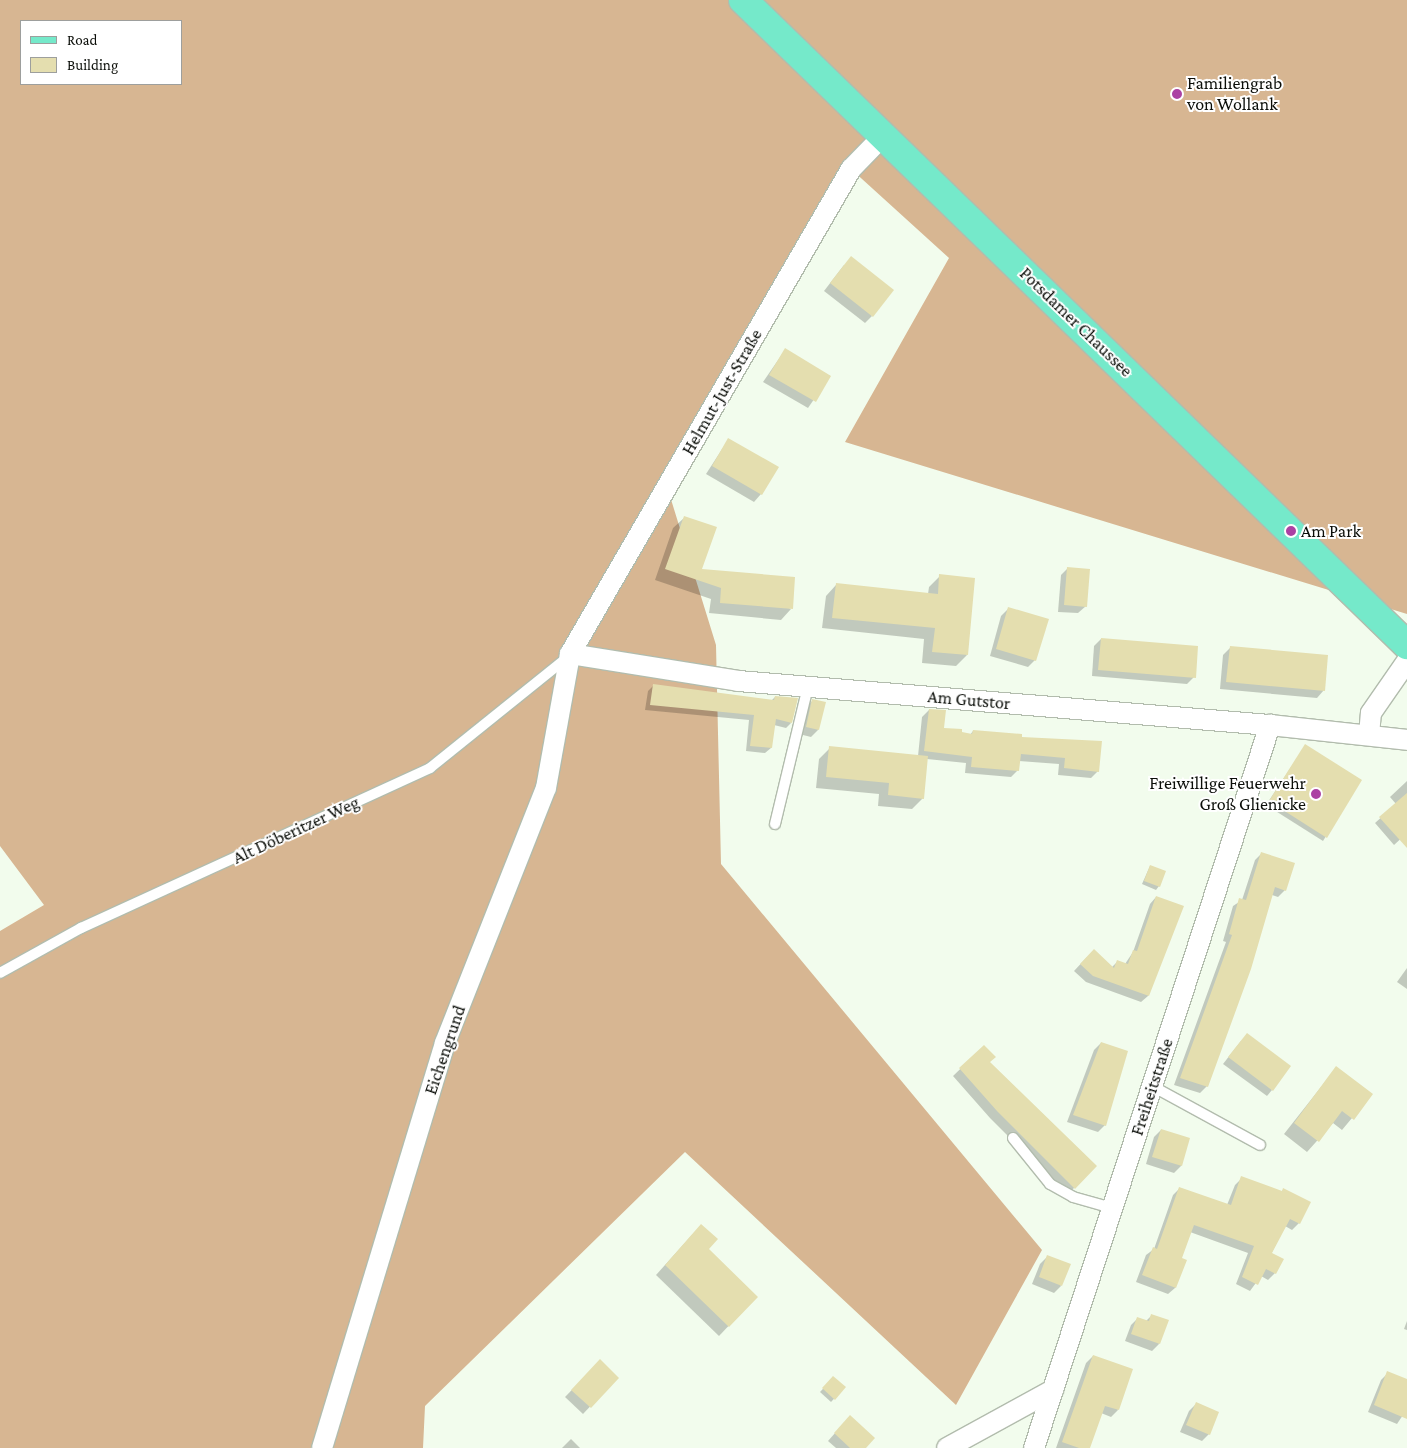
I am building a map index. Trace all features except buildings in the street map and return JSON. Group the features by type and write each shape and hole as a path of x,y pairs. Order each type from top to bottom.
{"main road":[{"name":"Potsdamer Chaussee","path":"744,0 1407,645"}],"street":[{"name":"Helmut-Just-Straße","path":"570,654 851,169 884,136"},
{"name":"Am Gutstor","path":"570,654 738,681 1270,725 1407,740"},
{"name":"Eichengrund","path":"322,1448 444,1042 546,788 570,654"},
{"path":"1369,735 1371,713 1407,661"},
{"name":"Freiheitstraße","path":"1034,1448 1270,725"},
{"path":"947,1448 1053,1390"}],"lane":[{"name":"Alt Döberitzer Weg","path":"0,973 81,928 430,768 570,654"},
{"path":"775,824 808,687"},
{"path":"1152,1086 1260,1145"},
{"path":"1012,1138 1050,1184 1073,1197 1112,1208"}],"shaded area":[{"path":"0,0 1407,0 1407,614 845,442 949,258 851,169 665,480 716,645 721,864 1042,1250 956,1405 685,1152 425,1406 423,1448 0,1448 0,931 44,905 0,846"}],"place":[{"name":"Familiengrab von Wollank","path":"1177,94"},
{"name":"Am Park","path":"1291,531"},
{"name":"Freiwillige Feuerwehr Groß Glienicke","path":"1316,794"}]}
